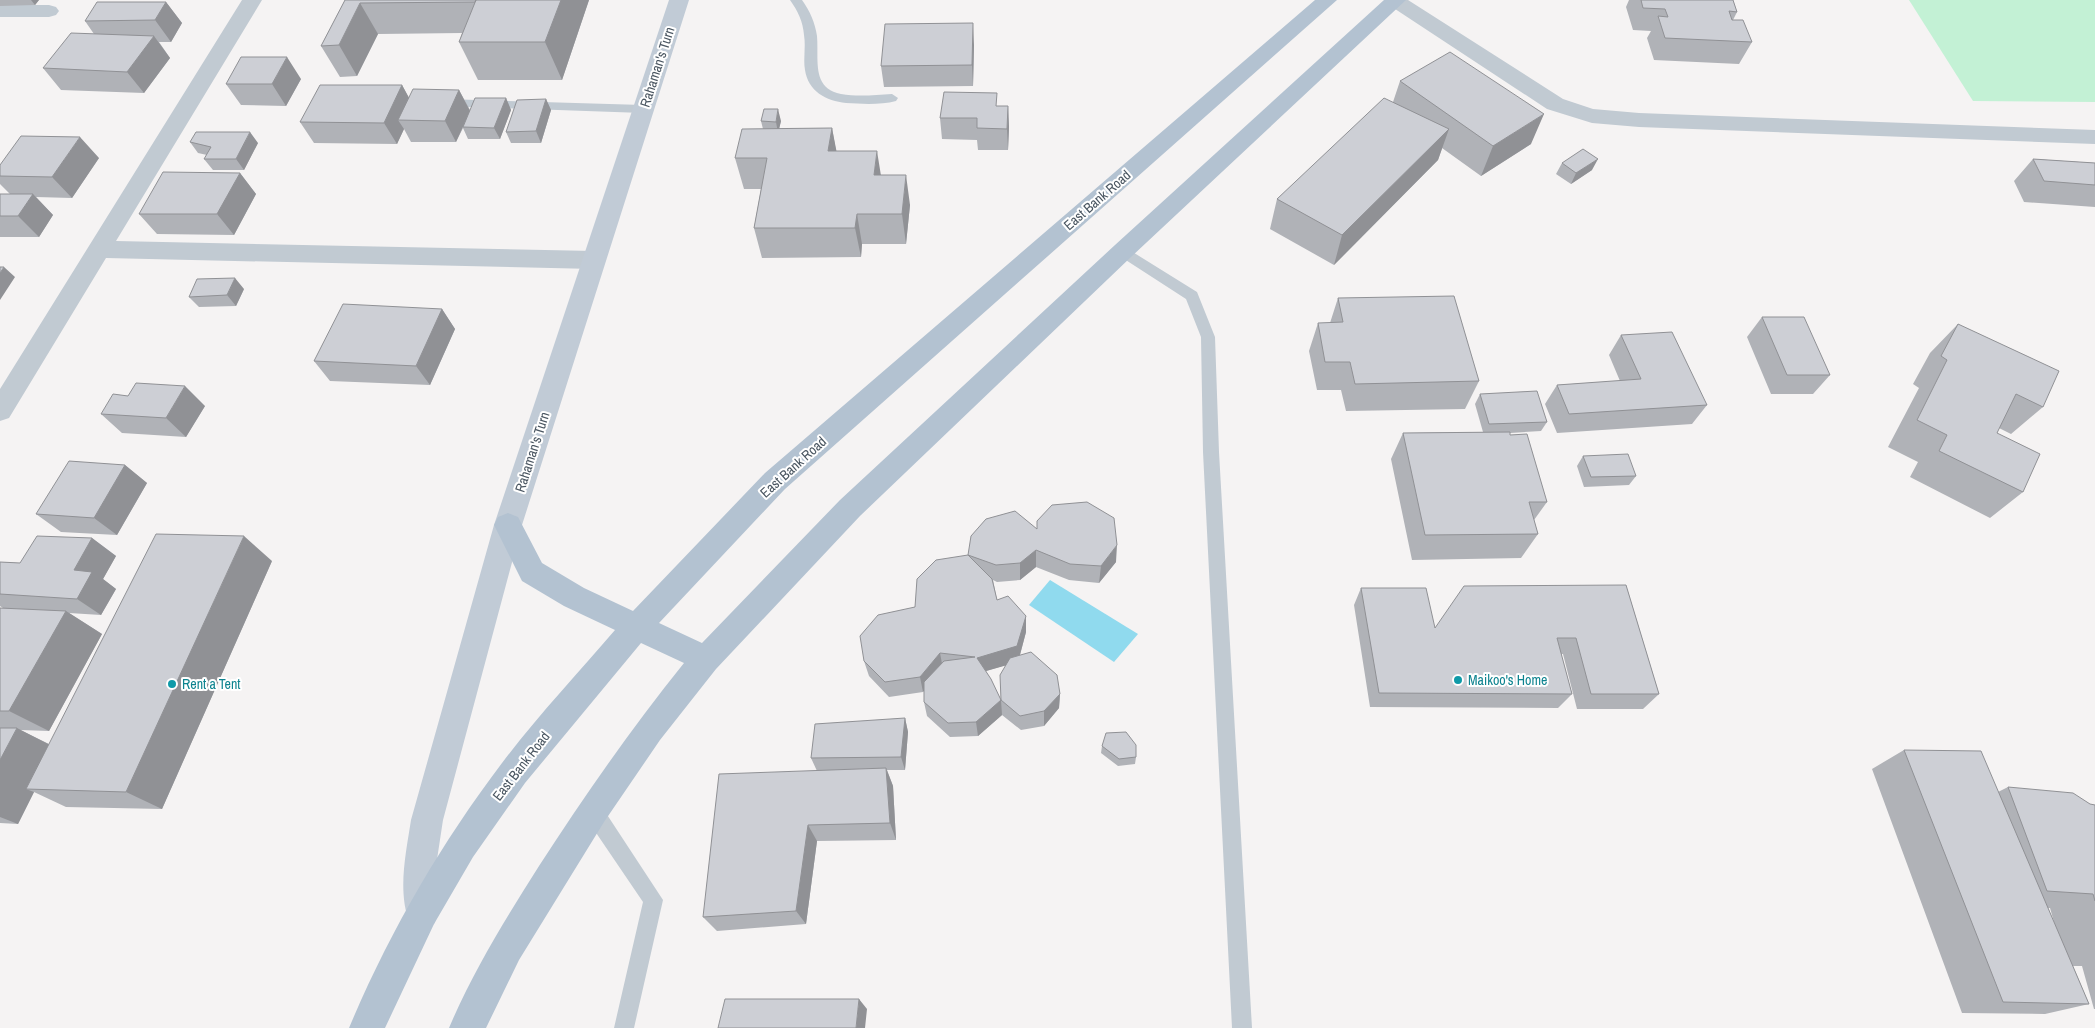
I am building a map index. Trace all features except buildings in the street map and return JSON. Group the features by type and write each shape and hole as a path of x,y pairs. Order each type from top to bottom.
{"main road":[{"name":"Rahaman's Turn","path":"422,912 420,866 427,820 508,525 679,0"},
{"name":"East Bank Road","path":"367,1028 422,912 462,846 514,772 637,626 775,481 1327,0"},
{"path":"467,1028 507,948 592,811 649,730 706,659 850,508 1123,251 1396,1"},
{"path":"508,525 532,572 574,597 706,659"}],"street":[{"path":"0,411 252,0"},
{"path":"1396,1 1555,104 1592,116 1639,120 2095,137"},
{"path":"0,11 49,11"},
{"path":"100,249 594,260"}],"lane":[{"path":"796,0 804,8 812,38 811,70 815,86 827,96 855,100 892,98"},
{"path":"434,102 643,109"},
{"path":"1123,251 1192,296 1208,337 1211,452 1242,1028"},
{"path":"592,811 654,900 624,1028"}],"green space":[{"path":"1909,0 2095,0 2095,102 1973,101"}],"water":[{"path":"1050,580 1138,634 1114,662 1029,605"}],"place":[{"name":"Maikoo's Home","path":"1458,680"},
{"name":"Rent a Tent","path":"172,684"}]}
